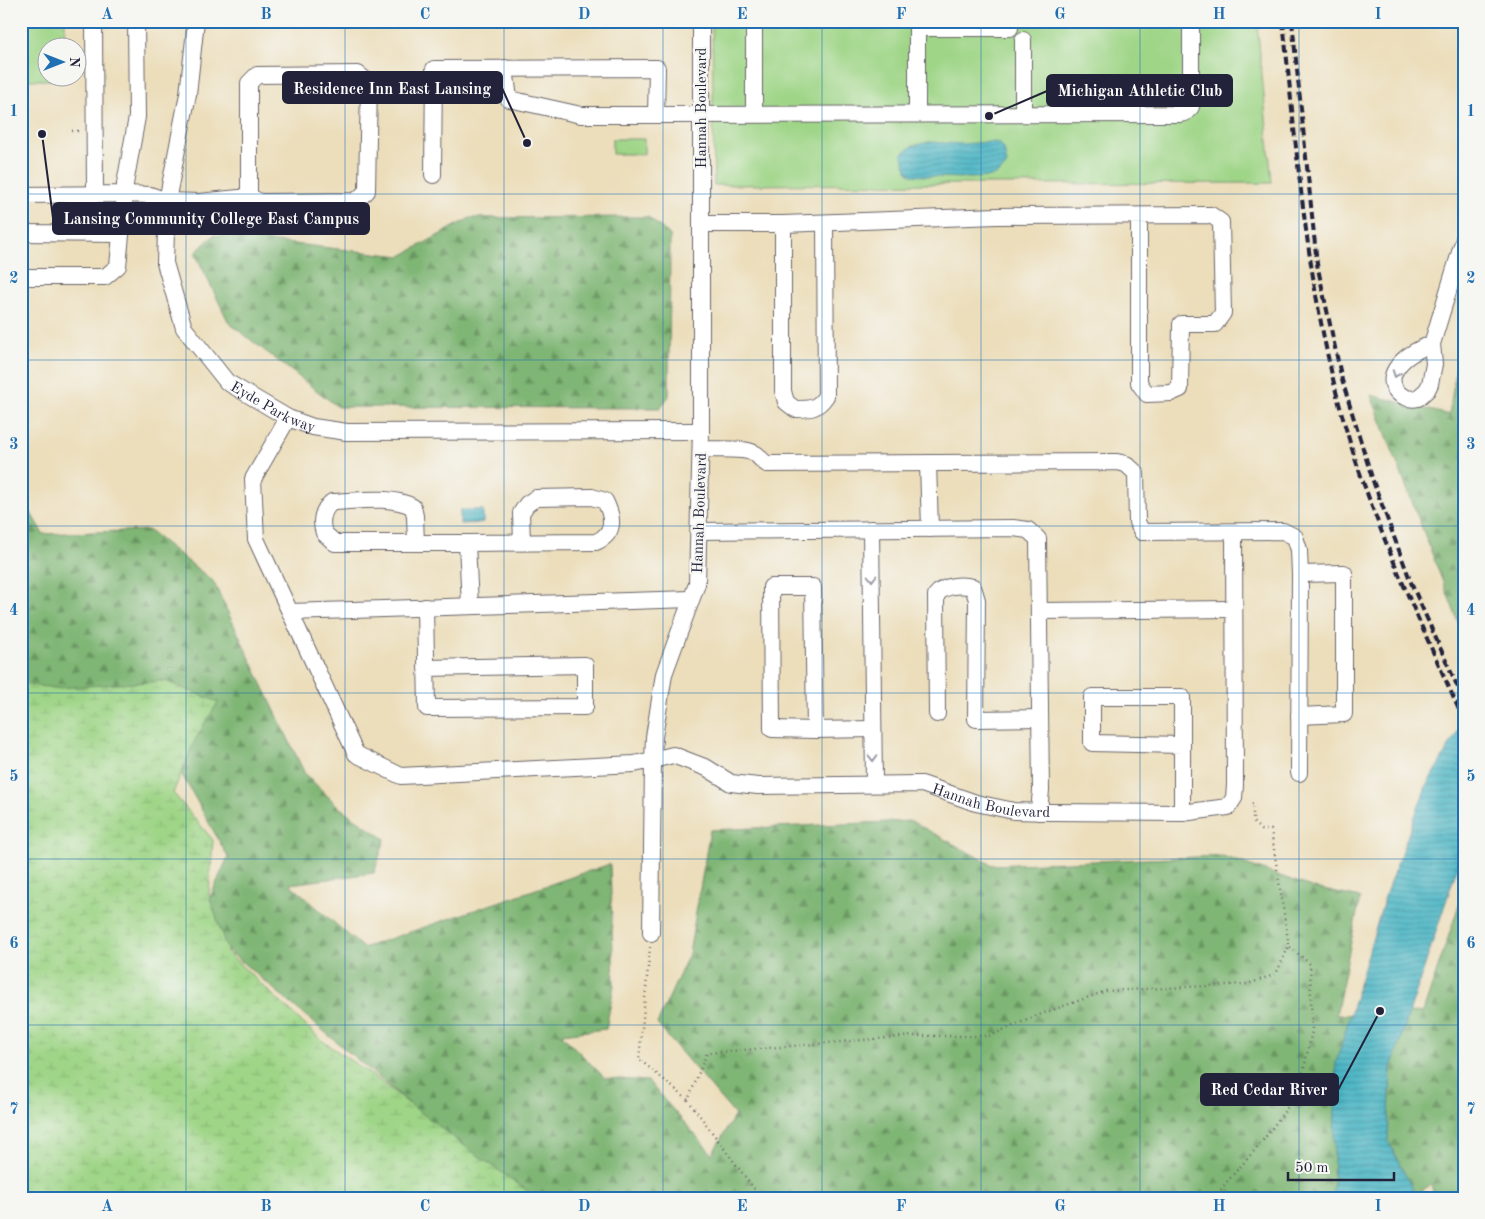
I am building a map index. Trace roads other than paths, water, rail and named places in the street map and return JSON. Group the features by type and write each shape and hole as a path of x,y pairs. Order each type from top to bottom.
{"street":[{"path":"94,21 95,195"},
{"path":"21,277 105,277 118,266 125,184 137,117 136,21"},
{"name":"Eyde Parkway","path":"196,21 188,94 166,201 165,263 184,328 227,382 288,418 313,427 348,432 701,431"},
{"path":"754,21 754,114"},
{"path":"505,68 509,100 581,114 1185,113 1188,111 1191,102 1191,21"},
{"path":"917,114 917,25 1010,28"},
{"name":"Hannah Boulevard","path":"700,26 701,450 697,584 664,674 654,737 654,760 673,756 707,768 731,783 758,786 874,783 922,784 976,803 1014,811 1182,813 1229,805 1234,798 1235,786 1234,609"},
{"path":"1023,40 1023,114"},
{"path":"433,176 434,69 656,68 656,115"},
{"path":"21,195 125,194 150,195 166,201 199,202 249,197 260,202 356,201 367,191 368,83 358,74 257,75 249,82 249,197"},
{"path":"701,224 825,223 997,216 1138,216 1211,216 1221,222 1223,313 1215,324 1181,324 1180,388 1171,393 1147,394 1138,383 1138,216"},
{"path":"782,224 784,391 786,402 795,410 807,410 819,406 826,396 825,223"},
{"path":"21,234 121,234"},
{"path":"1432,344 1464,239"},
{"path":"288,418 253,479 256,539 356,754 400,776 634,764 654,760 651,933"},
{"path":"701,450 748,450 757,454 761,461 767,464 1117,462 1126,464 1136,472 1137,522 1142,532 1283,531 1295,537 1299,550 1300,574 1299,773"},
{"path":"928,463 930,529"},
{"path":"416,542 413,508 404,502 332,502 326,507 322,517 324,533 335,542 416,542 467,542 522,542 596,542 605,538 610,530 612,514 605,501 592,497 536,498 521,513 522,542"},
{"path":"699,531 1013,528 1028,530 1038,539 1041,790 1039,812"},
{"path":"871,530 874,783"},
{"path":"1039,611 1234,609 1234,532"},
{"path":"467,542 470,606"},
{"path":"1299,716 1344,714 1344,573 1300,574"},
{"path":"937,714 936,596 939,591 952,586 966,585 973,587 977,600 976,719 1040,718"},
{"path":"814,730 813,587 771,588 772,729 814,730 873,729"},
{"path":"290,612 691,599"},
{"path":"425,607 426,668 427,708 585,707 585,665 426,668"},
{"path":"1182,745 1092,743 1092,697 1182,697 1182,745 1182,813"}],"water":[{"path":"929,142 961,144 999,143 1004,149 1007,164 1002,171 988,177 955,178 912,175 908,172 902,154 912,146"},
{"path":"460,510 483,510 483,523 460,524"},
{"path":"1464,721 1464,847 1391,1068 1388,1141 1417,1198 1333,1198 1336,1063 1386,893 1427,784"}],"railway":[{"path":"1283,21 1307,237 1325,344 1337,397 1352,449 1377,518 1404,586 1464,721"},
{"path":"1292,21 1317,264 1342,380 1373,481 1412,585 1464,701"}],"place":[{"name":"Michigan Athletic Club","path":"989,116"},
{"name":"Lansing Community College East Campus","path":"42,134"},
{"name":"Residence Inn East Lansing","path":"527,143"},
{"name":"Red Cedar River","path":"1380,1011"}]}
